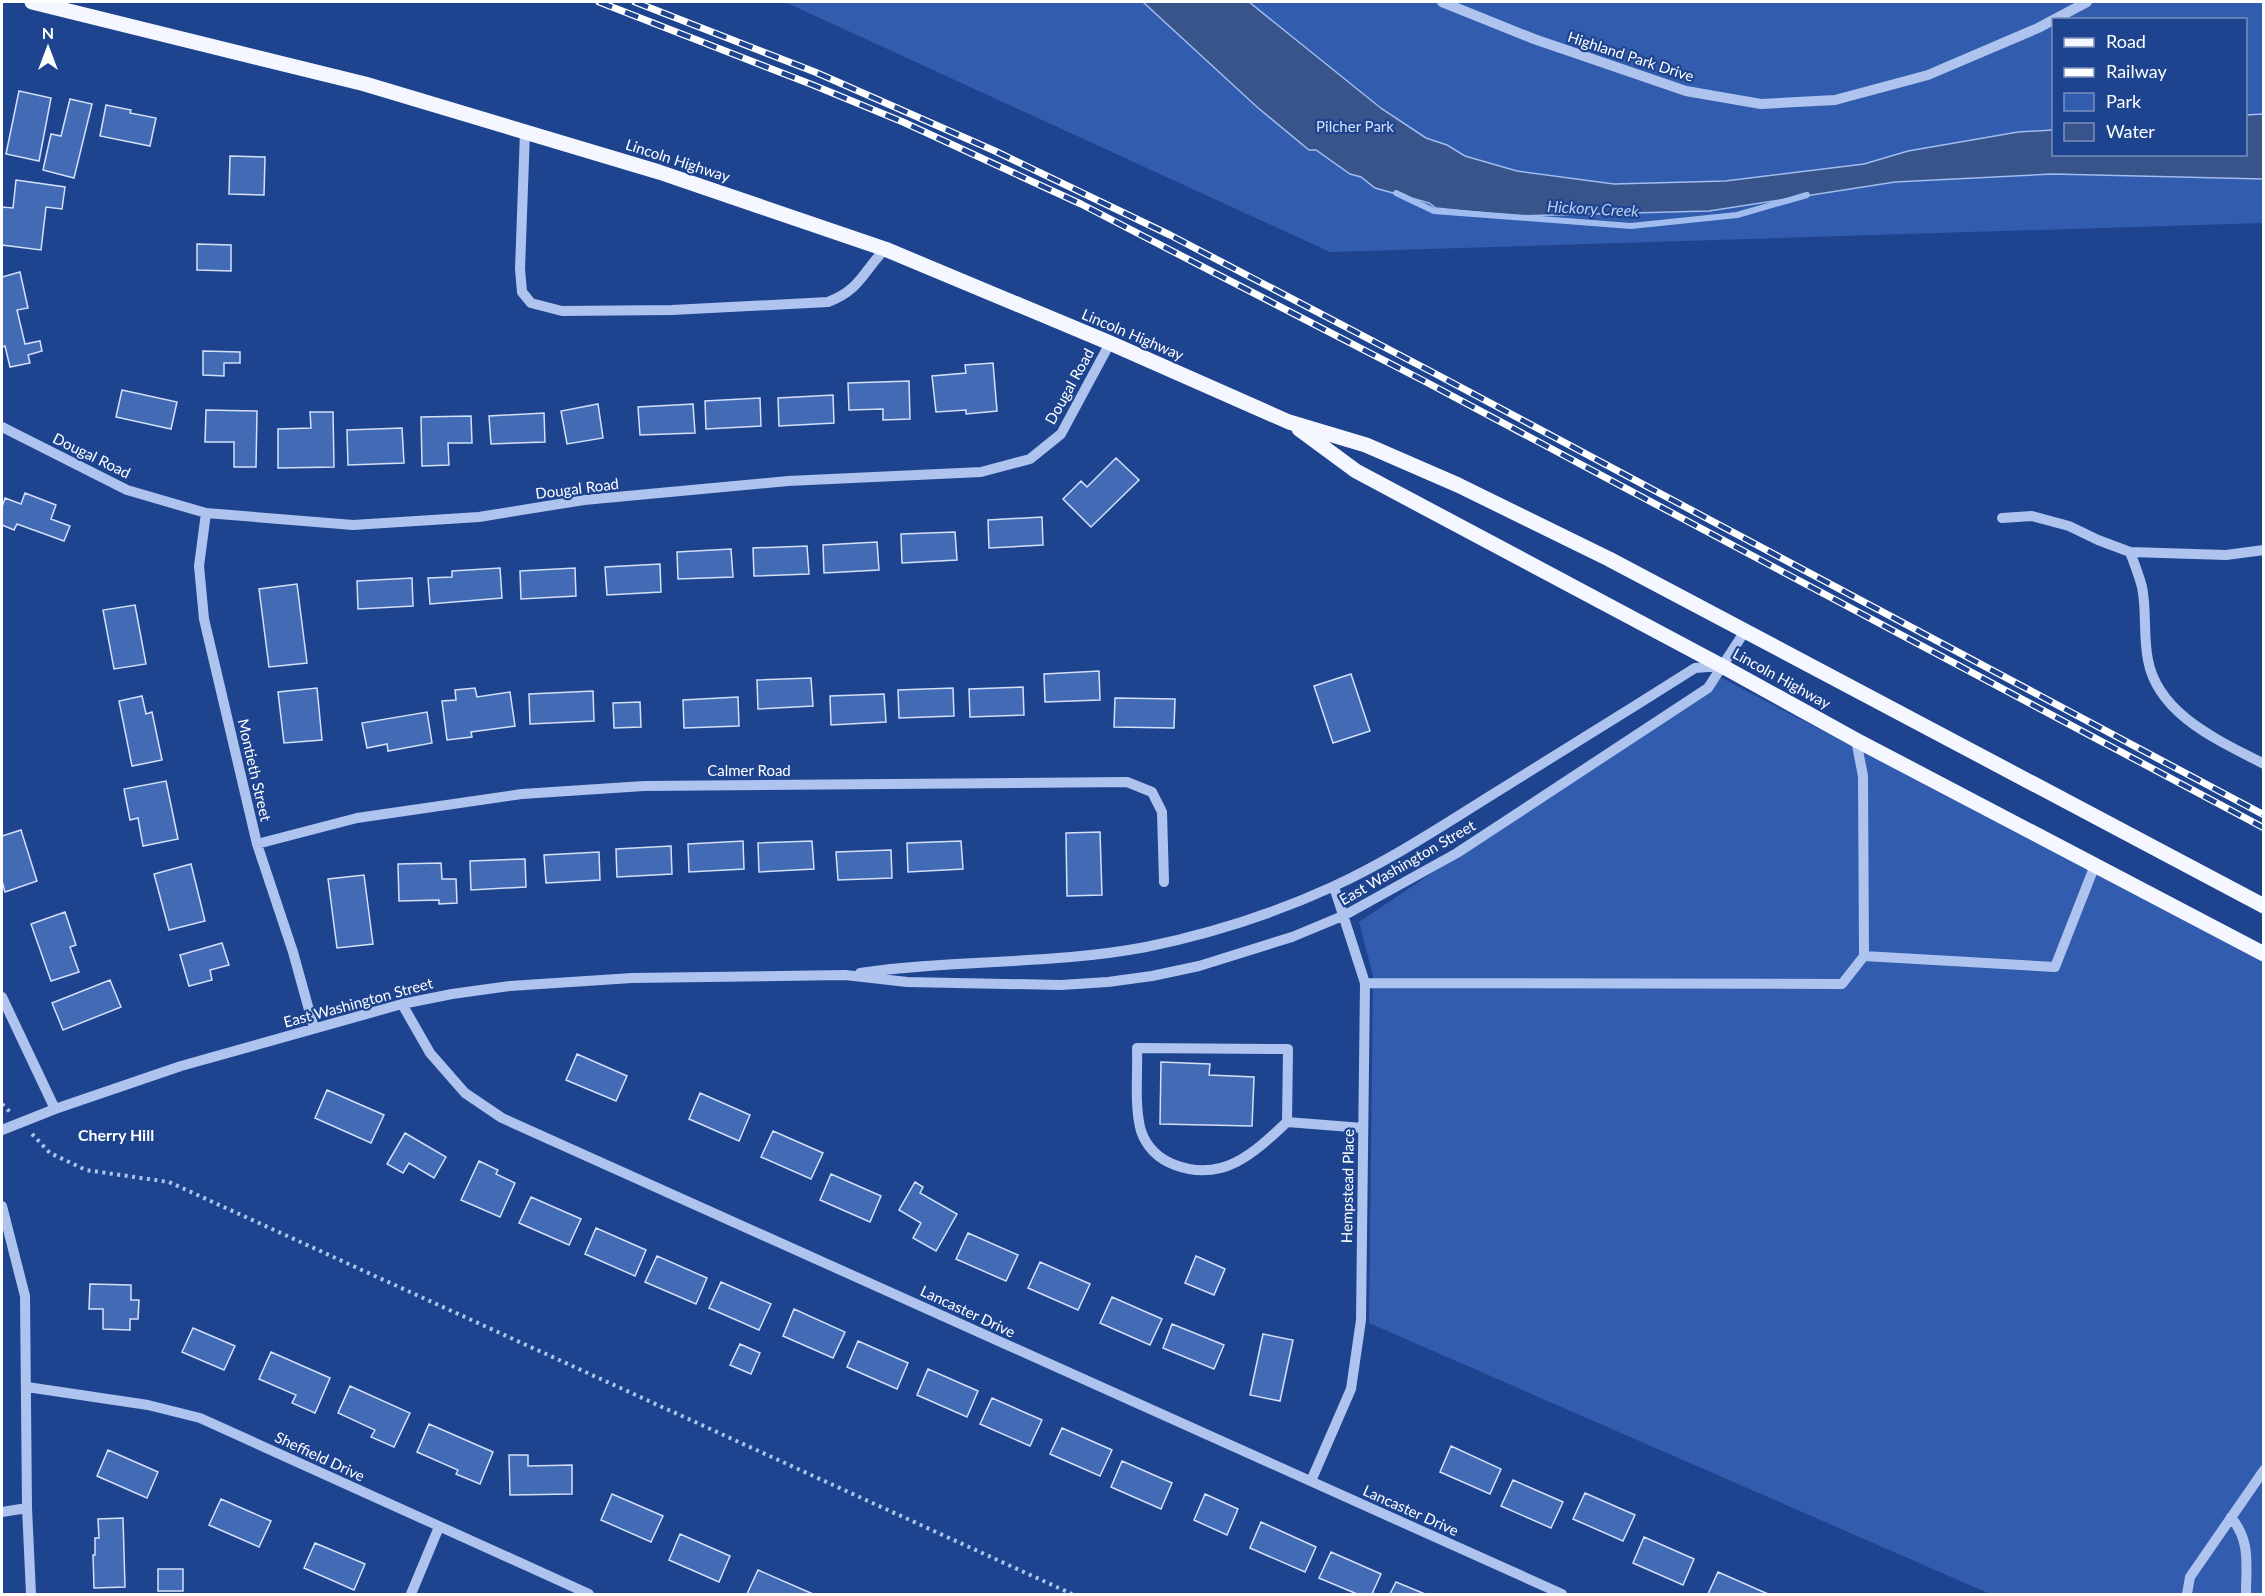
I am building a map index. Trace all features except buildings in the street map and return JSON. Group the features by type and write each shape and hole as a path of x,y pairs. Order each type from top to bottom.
{"main road":[{"name":"Lincoln Highway","path":"32,2 365,84 659,172 885,249 1110,343 1289,422 1366,445 1458,485 1609,559 2264,906"},
{"name":"Lincoln Highway","path":"1289,422 1356,471 1856,740 2264,954"}],"street":[{"name":"Highland Park Drive","path":"1442,2 1534,39 1686,91 1761,104 1835,100 1928,75 2052,21"},
{"name":"Highland Park Drive","path":"2057,18 2087,2"},
{"path":"525,132 520,269 522,292 531,303 562,311 608,311 828,302 844,296 858,284 873,261 885,249"},
{"name":"Dougal Road","path":"2,427 127,490 206,513 353,525 479,517 584,500 788,481 981,472 1030,459 1060,434 1110,343"},
{"name":"Montieth Street","path":"206,513 199,566 204,619 257,844 293,952 314,1028"},
{"path":"2002,518 2032,516 2069,526 2130,552 2226,555 2264,550"},
{"path":"2130,552 2142,587 2148,660 2154,682 2164,697 2188,720 2216,739 2264,764"},
{"name":"East Washington Street","path":"2,1130 55,1109 181,1066 402,1004 452,994 569,981 632,978 845,975 907,982 1061,985 1152,976 1199,966 1292,937 1345,915 1457,853 1708,688 1746,631"},
{"name":"East Washington Street","path":"845,975 907,966 1060,959 1147,946 1241,922 1289,906 1334,887 1391,857 1695,668 1722,666"},
{"path":"1365,983 1842,984 1864,956 1863,776 1856,740"},
{"name":"Calmer Road","path":"257,844 357,818 522,794 644,786 1127,782 1152,792 1161,812 1164,882"},
{"path":"1864,956 2055,967 2095,865"},
{"name":"Hempstead Place","path":"1311,1481 1351,1389 1361,1320 1365,983 1345,915 1334,887"},
{"path":"2,997 55,1109"},
{"name":"Lancaster Drive","path":"402,1004 437,1061 465,1092 502,1118 1562,1594"},
{"path":"1287,1122 1288,1049 1137,1048 1138,1113 1142,1132 1149,1148 1163,1161 1190,1171 1218,1170 1238,1162 1261,1146 1287,1122 1363,1128"},
{"path":"2,1206 25,1296 27,1508 32,1594"},
{"name":"Sheffield Drive","path":"27,1387 148,1405 200,1418 589,1594"},
{"path":"2187,1594 2190,1577 2264,1470"},
{"path":"2,1512 27,1508"},
{"path":"2231,1517 2241,1530 2246,1544 2246,1594"},
{"path":"411,1594 439,1527"}],"path":[{"path":"36,1138 50,1153 86,1170 169,1182 1072,1594"}],"green space":[{"name":"Pilcher Park","path":"785,2 2263,2 2263,223 1330,252"},
{"path":"1722,678 2263,962 2263,1594 1990,1594 1369,1323 1373,976 1359,922"}],"water":[{"path":"1143,2 1249,2 1382,109 1426,138 1447,145 1465,156 1517,171 1614,184 1725,181 1864,164 1908,151 2018,132 2052,130 2052,156 2247,156 2247,115 2263,114 2263,179 2053,174 1895,182 1709,211 1514,216 1436,208 1429,203 1375,188 1316,150 1309,150 1257,107"}],"waterway":[{"name":"Hickory Creek","path":"1396,193 1434,211 1631,226 1737,215 1807,195"}],"railway":[{"path":"599,2 903,122 1081,204 1426,382 2264,828"},
{"path":"635,2 815,72 995,151 1170,235 2264,815"}],"district":[{"name":"Cherry Hill","path":"116,1134"}]}
